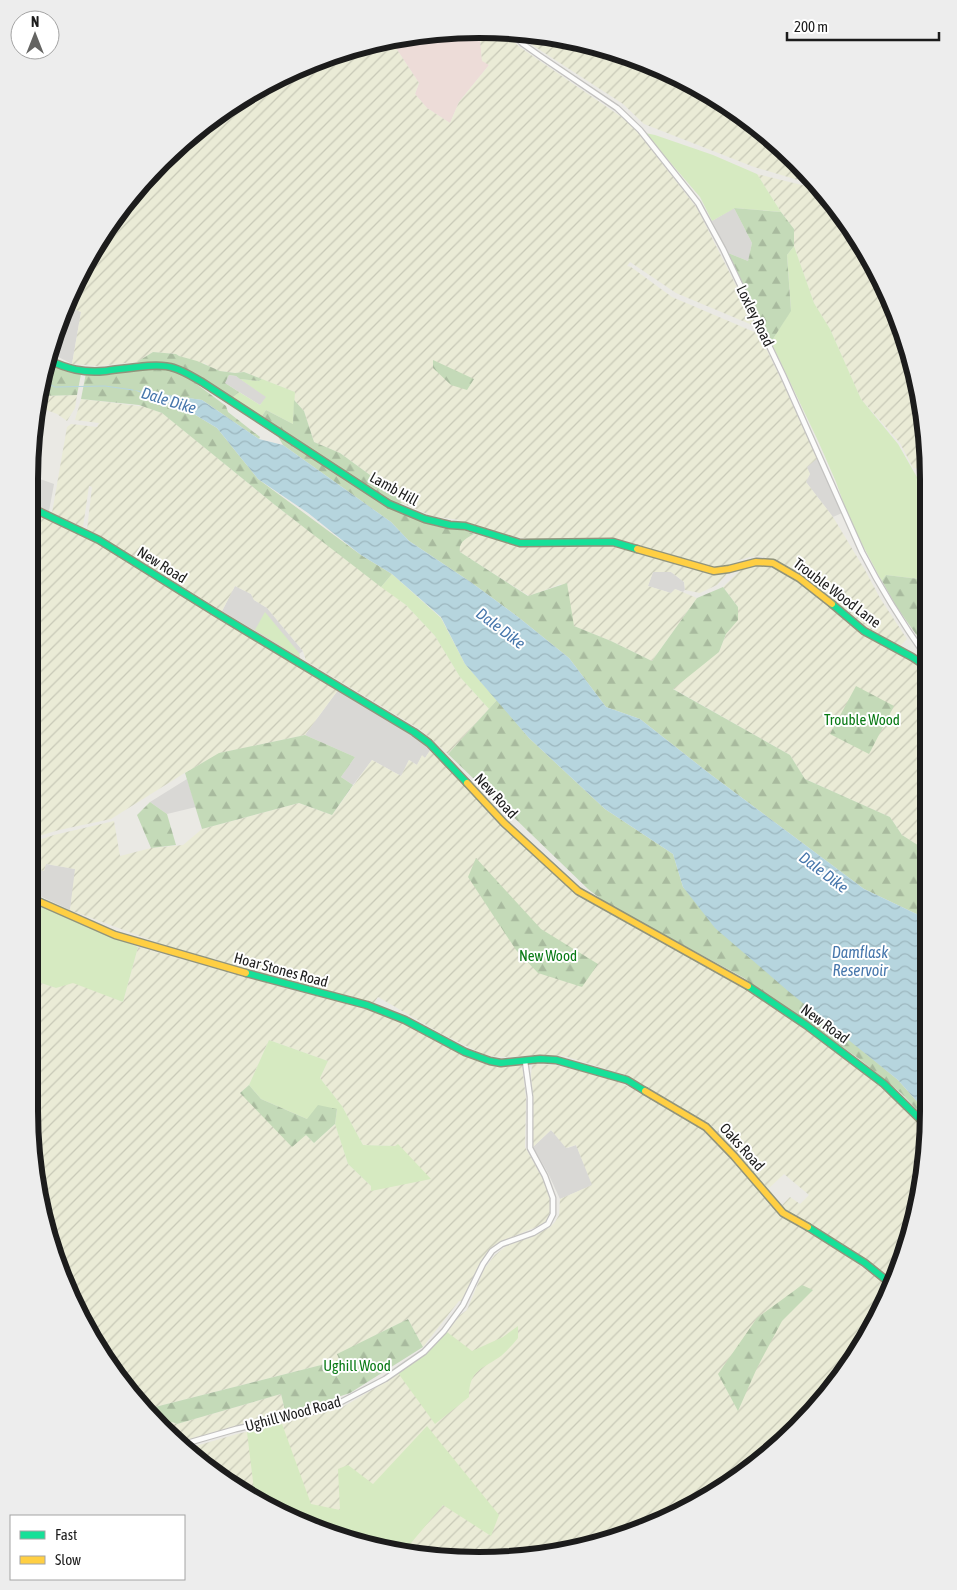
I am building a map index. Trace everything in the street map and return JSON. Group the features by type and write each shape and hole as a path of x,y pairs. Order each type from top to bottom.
{"street":[{"name":"Loxley Road","path":"518,39 617,108 640,130 698,203 723,249 794,397 862,552 890,603 920,648"},
{"name":"Lamb Hill","path":"53,362 69,369 83,371 103,371 144,366 175,368 202,382 331,464 389,504 425,519 450,525 465,526 520,543 613,542 714,571 729,570 754,561"},
{"name":"New Road","path":"38,511 99,540 414,732 429,743 504,823 578,891 718,968 766,998 806,1025 884,1084 920,1119"},
{"name":"Trouble Wood Lane","path":"754,561 774,563 787,570 863,630 920,662"},
{"name":"Hoar Stones Road","path":"38,901 116,935 137,942 386,1011 464,1052 490,1061 525,1061"},
{"name":"Oaks Road","path":"525,1061 556,1060 570,1063 627,1080 650,1093 712,1132 783,1213 865,1262 886,1280"},
{"name":"Ughill Wood Road","path":"188,1443 342,1402 385,1379 424,1352 444,1331 463,1305 483,1264 492,1251 502,1244 533,1233 548,1224 553,1214 553,1198 545,1176 530,1148 530,1097 525,1061"}],"shaded area":[{"path":"450,38 480,38 482,60 489,65 459,102 450,123 427,108 415,94 419,83 394,46"},
{"path":"734,208 752,243 748,261 728,253 712,221"},
{"path":"72,308 81,312 72,364 56,355"},
{"path":"229,375 236,376 267,397 260,405 225,383"},
{"path":"819,457 842,513 833,517 806,482 810,474 806,467"},
{"path":"38,473 40,479 54,484 49,511 38,506"},
{"path":"653,572 671,572 684,582 685,590 683,592 675,589 671,593 648,586"},
{"path":"235,586 251,594 254,600 267,608 303,651 299,654 300,658 222,611"},
{"path":"338,690 427,745 431,749 425,758 422,756 417,765 409,760 401,776 372,760 353,785 341,777 355,757 305,735"},
{"path":"187,779 196,807 167,814 150,802"},
{"path":"46,864 76,869 70,910 38,895 38,870 44,871"},
{"path":"551,1130 568,1148 576,1145 593,1185 560,1199 533,1147"}],"green space":[{"path":"480,38 511,38 521,48 633,126 697,208 757,327 676,293 630,262 627,266 672,297 759,334 819,457 807,467 810,474 806,482 833,517 880,598 907,639 900,646 875,634 817,587 793,571 776,561 761,556 739,560 726,568 717,569 611,538 547,540 523,538 498,534 459,520 432,516 402,503 385,486 340,453 314,442 304,411 294,400 295,392 244,372 220,371 205,363 203,364 176,354 153,352 137,362 98,366 72,364 81,312 72,308 83,283 112,233 147,188 167,167 188,147 233,112 283,83 310,71 337,61 394,46 419,83 415,94 427,108 450,123 459,102 489,65 482,61"},
{"path":"524,40 565,46 593,53 647,71 674,83 724,112 747,129 769,147 805,183 754,167 644,124 623,104"},
{"path":"645,133 713,155 757,174 781,212 735,208 712,221 700,197"},
{"path":"757,174 810,188 845,233 874,283 896,337 911,392 916,421 919,469 913,468 900,443 861,399 830,329 814,303 794,246 794,229"},
{"path":"734,208 781,212 794,229 794,246 787,255 791,311 771,342 728,253 748,261 752,243"},
{"path":"794,246 814,303 830,329 861,399 898,444 918,479 920,478 920,582 919,579 886,575 882,581 880,578 850,521 819,443 771,342 791,310 787,255"},
{"path":"153,352 176,354 220,371 244,372 262,379 259,381 240,379 229,375 225,383 239,392 231,399 174,366 137,362"},
{"path":"433,360 474,379 467,390 451,385 433,368"},
{"path":"53,366 65,371 81,374 77,395 45,396"},
{"path":"154,368 175,368 226,406 228,412 260,437 259,439 202,400 137,391 189,411 217,428 258,479 361,555 392,574 381,587 275,505 162,413 139,405 81,399 86,373 104,374"},
{"path":"240,379 259,381 262,379 295,392 293,424 266,410 260,419 231,399 239,392 260,405 266,397"},
{"path":"77,395 75,408 67,421 57,414 43,409 45,396"},
{"path":"81,399 147,407 162,413 170,419 275,505 406,605 435,636 460,677 489,709 448,754 421,730 306,661 303,651 267,608 254,600 251,594 235,586 222,611 87,530 92,487 89,486 83,527 52,513 67,427 71,424 97,427 99,423 75,420"},
{"path":"294,400 304,411 314,442 340,453 385,486 402,503 394,505 260,419 266,410 293,424"},
{"path":"276,433 387,507 435,526 464,530 474,534 462,543 460,552 528,596 567,583 574,626 652,661 697,598 723,587 738,607 738,620 726,634 719,652 673,689 790,755 805,779 890,817 902,835 920,847 920,916 864,889 640,719 606,707 569,658 472,583 409,541 391,522 283,445"},
{"path":"38,515 101,545 338,690 305,735 220,753 111,819 38,836"},
{"path":"474,534 512,544 607,546 629,549 698,571 712,574 728,573 717,585 700,593 685,590 684,582 671,572 653,572 648,586 671,593 675,589 697,598 652,661 574,626 561,584 529,596 460,552 459,548 463,540"},
{"path":"746,565 775,567 792,576 863,634 920,667 920,847 902,835 890,817 805,779 790,755 672,688 719,652 726,634 737,620 738,607 723,587"},
{"path":"392,574 441,618 465,664 497,700 489,709 460,677 435,636 406,605 381,587"},
{"path":"886,575 919,579 920,640 896,606 882,581"},
{"path":"265,612 299,653 300,658 255,630"},
{"name":"Trouble Wood","path":"856,686 894,706 869,754 830,734"},
{"path":"497,700 529,738 605,809 673,854 683,887 846,1037 898,1080 920,1105 920,1113 901,1093 858,1058 744,978 606,903 588,889 448,754"},
{"path":"305,735 355,757 341,777 353,785 332,815 299,803 202,829 185,773 219,753"},
{"path":"431,749 499,823 581,897 697,960 754,994 804,1028 877,1084 918,1120 920,1122 919,1140 911,1198 888,1275 852,1250 792,1215 781,1206 790,1197 800,1204 809,1195 784,1174 767,1190 712,1126 626,1075 564,1056 487,1056 442,1034 378,997 374,1003 218,961 215,958 213,960 180,951 70,910 75,869 46,864 44,871 38,870 38,840 54,835 114,821 120,856 151,848 183,845 202,829 299,803 332,815 372,760 401,776 409,760 417,765 422,755 425,758"},
{"path":"150,802 167,814 176,845 151,848 137,815"},
{"name":"New Wood","path":"476,858 541,929 598,964 582,987 538,973 516,950 468,877"},
{"path":"38,904 138,947 123,1002 73,983 56,988 38,982"},
{"path":"138,947 388,1015 480,1061 497,1067 522,1065 526,1098 525,1147 549,1193 551,1209 546,1223 498,1243 487,1252 462,1301 459,1301 423,1347 408,1319 338,1354 339,1359 333,1362 152,1408 112,1357 83,1307 61,1253 46,1198 38,1140 38,982 56,988 73,982 123,1002","holes":["269,1040 328,1061 320,1078 342,1106 363,1145 395,1146 371,1186 348,1164 335,1124 314,1143 306,1135 240,1093 249,1085"]},
{"path":"269,1040 328,1061 320,1078 342,1106 363,1145 395,1146 398,1144 431,1179 371,1191 371,1186 348,1164 335,1124 337,1109 307,1119 261,1099 249,1085"},
{"path":"532,1065 554,1065 612,1079 652,1098 689,1122 703,1128 787,1220 815,1235 884,1284 874,1307 845,1357 810,1402 769,1443 747,1461 724,1478 674,1507 620,1529 593,1537 565,1544 507,1552 450,1552 421,1549 392,1544 337,1529 283,1507 258,1493 233,1478 193,1447 338,1407 341,1408 382,1384 426,1354 460,1315 467,1310 484,1269 495,1255 510,1243 530,1238 550,1227 559,1215 560,1199 592,1185 576,1145 566,1148 551,1130 533,1147"},
{"path":"249,1085 261,1099 307,1119 318,1105 337,1109 335,1124 314,1143 306,1135 292,1147 240,1093"},
{"path":"802,1285 813,1290 782,1321 757,1368 738,1411 718,1374 757,1318"},
{"name":"Ughill Wood","path":"408,1319 423,1347 350,1393 286,1414 281,1394 177,1424 167,1423 152,1408 333,1362 339,1359 337,1354"},
{"path":"518,1326 518,1338 512,1345 501,1356 474,1375 471,1381 469,1397 435,1424 398,1373 426,1354 447,1332 472,1351 503,1337"},
{"path":"281,1394 286,1414 186,1441 167,1423 177,1424"},
{"path":"282,1424 311,1504 340,1510 338,1469 348,1465 373,1484 427,1426 499,1515 491,1536 443,1505 408,1547 337,1529 283,1507 254,1491 247,1432"}],"water":[{"name":"Damflask Reservoir","path":"134,390 202,400 259,439 283,445 391,522 409,541 472,583 569,658 606,707 640,719 864,889 920,916 920,1105 898,1080 788,991 715,928 683,887 673,854 605,809 529,738 465,664 441,617 392,574 361,555 308,513 258,479 217,428 189,411"}],"waterway":[{"name":"Dale Dike","path":"48,384 55,387 105,386 133,390"}],"traffic: fast":[{"path":"54,362 83,371 105,371 140,366 167,366 174,368 202,382 389,504 425,519 450,525 465,526 520,543 613,542 637,549"},
{"path":"38,511 99,540 414,732 429,743 467,783"},
{"path":"832,604 864,631 920,662"},
{"path":"246,973 367,1005 405,1020 465,1052 490,1061 501,1063 540,1059 556,1060 627,1080 645,1091"},
{"path":"748,986 806,1025 884,1084 920,1119"},
{"path":"808,1227 865,1263 886,1280"}],"traffic: slow":[{"path":"637,549 714,571 756,562 773,563 799,578 832,604"},
{"path":"467,783 504,823 578,891 748,986"},
{"path":"38,901 115,935 246,973"},
{"path":"645,1091 706,1127 734,1156 783,1213 808,1227"}]}
